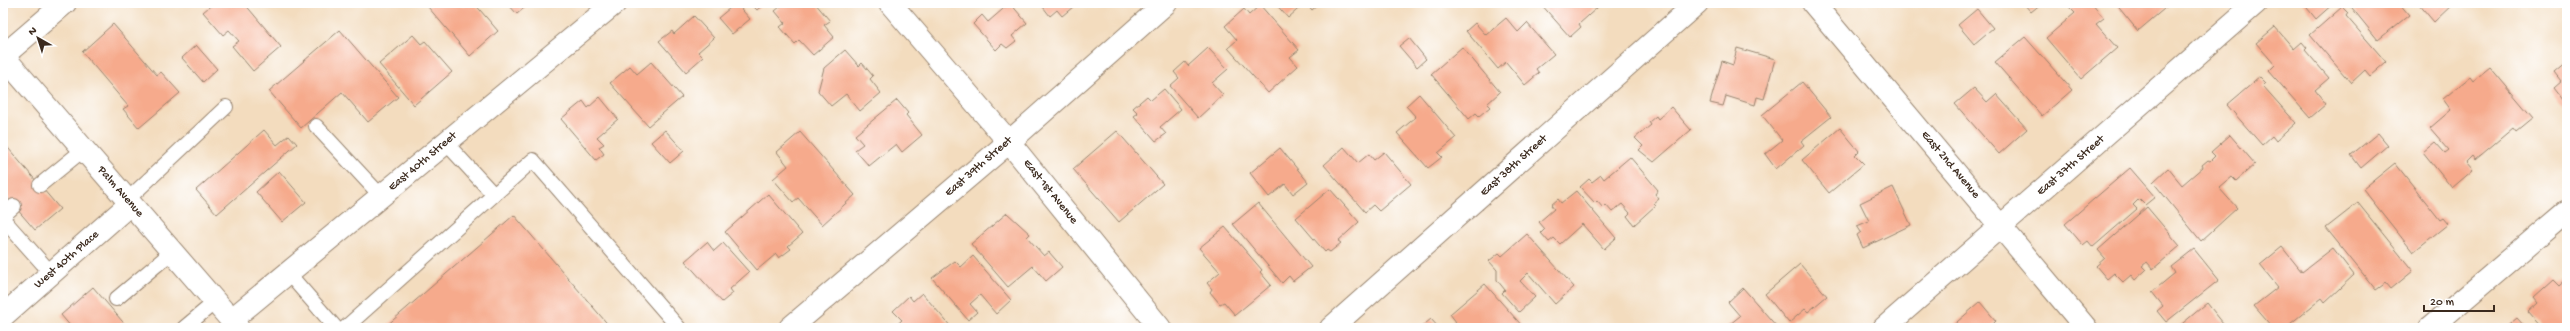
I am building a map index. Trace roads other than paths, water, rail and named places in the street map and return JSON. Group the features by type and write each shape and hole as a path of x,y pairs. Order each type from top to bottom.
{"street":[{"path":"3,56 65,3"},
{"name":"East 40th Street","path":"234,324 288,273 615,3"},
{"name":"East 1st Avenue","path":"890,3 1009,142 1160,328"},
{"name":"East 39th Street","path":"790,328 1009,142 1166,3"},
{"name":"East 38th Street","path":"1331,328 1697,3"},
{"name":"East 2nd Avenue","path":"1813,3 2002,226 2086,328"},
{"name":"East 37th Street","path":"1884,328 2256,3"},
{"name":"Palm Avenue","path":"3,56 234,324"},
{"name":"West 40th Place","path":"3,316 129,202"},
{"path":"2430,328 2567,211"}],"lane":[{"path":"129,202 226,107"},
{"path":"316,126 381,196"},
{"path":"446,142 494,195"},
{"path":"40,185 83,150"},
{"path":"345,328 533,160 679,328"},
{"path":"3,216 14,206"},
{"path":"3,219 51,273"},
{"path":"116,299 172,252"},
{"path":"288,273 336,328"},
{"path":"184,328 216,302"}]}
